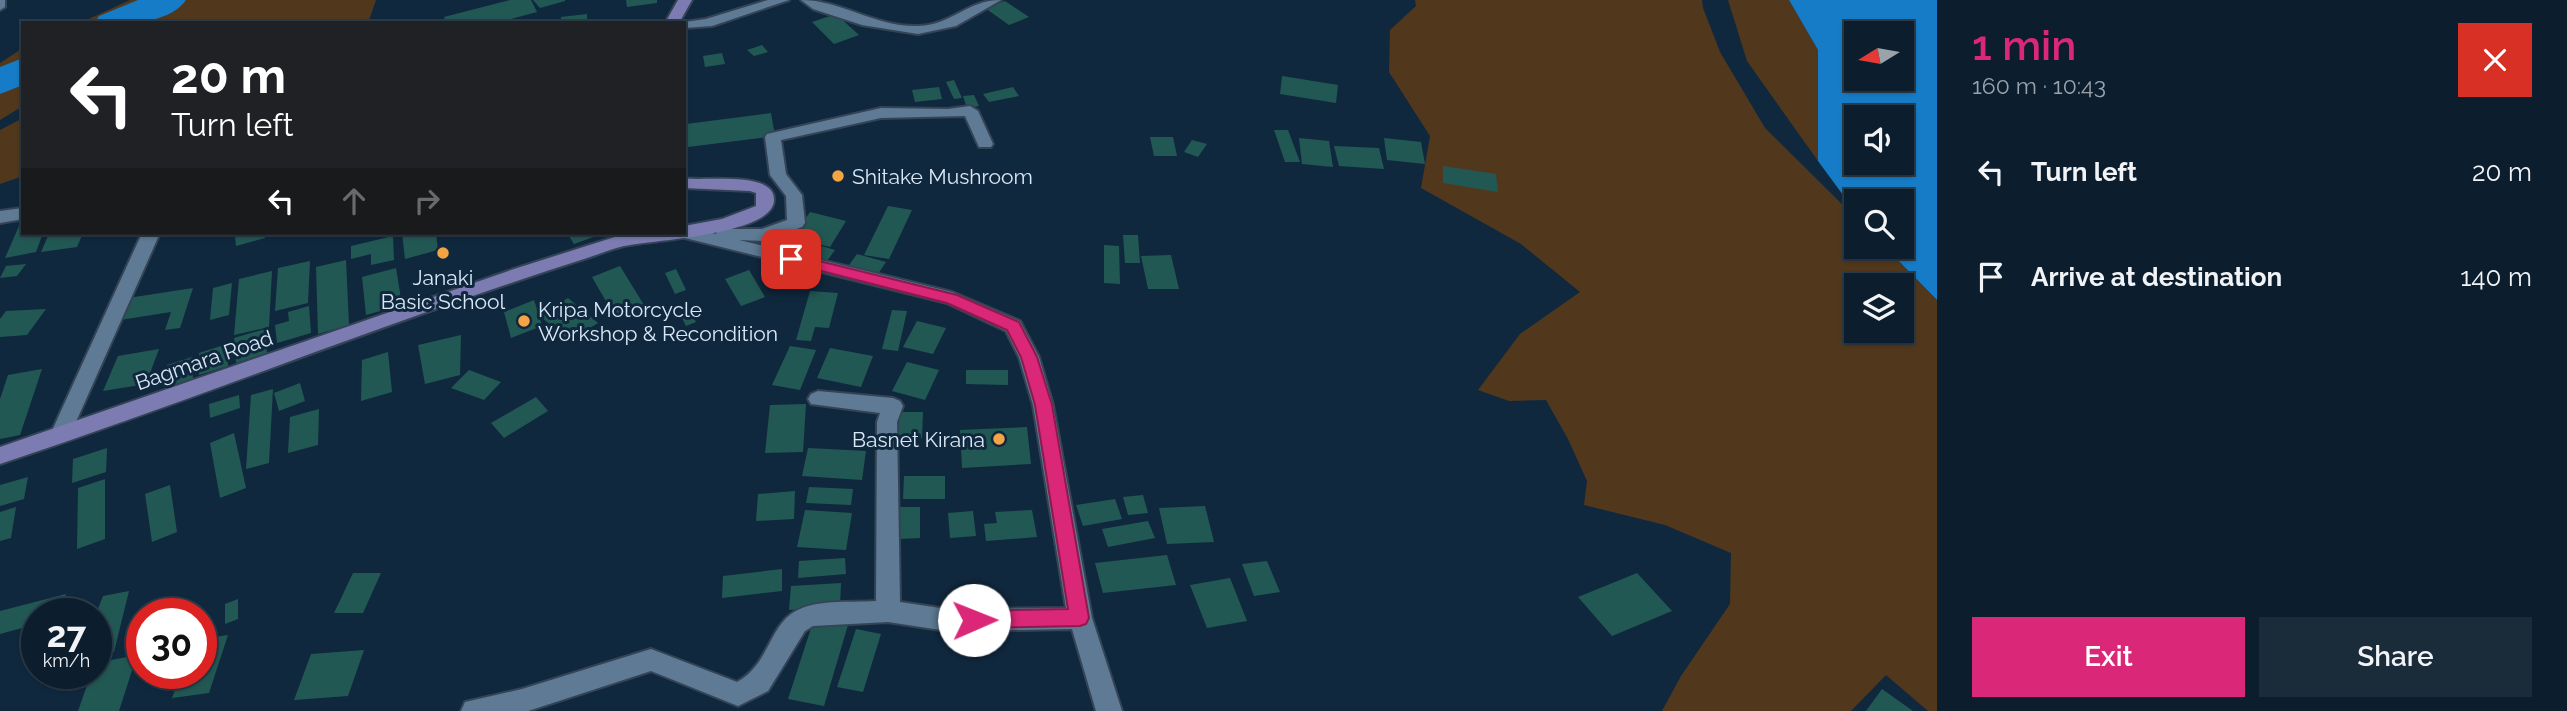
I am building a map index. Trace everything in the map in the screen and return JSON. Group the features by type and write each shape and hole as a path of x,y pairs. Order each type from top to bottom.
{"main road":[{"path":"673,21 685,0"},
{"path":"686,183 712,187 752,185 763,190 766,199 762,209 745,219 719,227 686,232"},
{"name":"Bagmara Road","path":"0,456 520,273 624,240 662,235"}],"street":[{"path":"686,24 707,23 782,0"},
{"path":"808,0 818,6 888,27 923,31 952,23 975,7 994,0"},
{"path":"686,232 763,234 796,223 794,195 778,175 773,137 881,113 948,114 970,111 985,144"},
{"path":"0,217 21,213"},
{"path":"686,232 952,298 1013,326 1029,357 1043,405 1080,618 1109,711"},
{"path":"61,433 150,235"},
{"path":"818,399 874,402 893,406 887,422 888,611"},
{"path":"474,711 522,701 651,660 738,694 759,683 797,624 811,616 888,611 947,620 1080,618"}],"lane":[{"path":"0,0 0,7"}],"shaded area":[{"path":"130,0 376,0 369,21 84,21"},
{"path":"1415,0 1702,0 1720,52 1765,128 1844,206 1844,259 1897,259 1911,273 1844,273 1844,343 1914,343 1914,277 1937,300 1937,711 1928,711 1886,675 1851,711 1662,711 1681,676 1730,604 1731,553 1665,525 1584,505 1587,481 1546,400 1509,401 1478,390 1520,334 1580,292 1521,244 1421,188 1430,136 1389,72 1390,30 1416,6"},
{"path":"1728,0 1789,0 1818,50 1818,161 1747,61"},
{"path":"21,49 21,107 0,120 0,63"},
{"path":"21,119 21,177 0,184 0,130"}],"water":[{"path":"1789,0 1937,0 1937,300 1914,277 1914,273 1911,273 1897,259 1914,259 1914,189 1844,189 1844,196 1818,161 1818,50"}],"building":[{"path":"510,0 531,0 537,12 503,21 445,21 444,17"},
{"path":"533,0 565,0 565,1 540,8"},
{"path":"626,0 657,0 657,3 627,7"},
{"path":"1005,1 1029,17 1009,25 985,8"},
{"path":"587,14 587,21 561,21 561,17"},
{"path":"836,14 859,35 834,44 812,22"},
{"path":"762,45 768,52 754,56 747,50"},
{"path":"722,53 725,64 705,67 703,56"},
{"path":"1282,76 1338,85 1336,103 1280,94"},
{"path":"954,80 962,98 954,99 946,82"},
{"path":"939,87 942,99 915,102 912,90"},
{"path":"1013,87 1019,96 989,102 983,94"},
{"path":"974,95 979,106 967,108 963,96"},
{"path":"771,113 775,136 688,147 686,124"},
{"path":"1274,130 1288,130 1300,162 1285,162"},
{"path":"1150,137 1173,137 1177,156 1154,156"},
{"path":"1299,138 1329,141 1333,167 1302,164"},
{"path":"1384,138 1421,142 1425,164 1387,160"},
{"path":"1192,140 1207,144 1198,157 1184,152"},
{"path":"1334,146 1379,148 1384,169 1339,166"},
{"path":"1443,166 1496,174 1498,192 1443,183"},
{"path":"888,206 912,210 889,259 864,255"},
{"path":"810,212 846,221 830,247 801,240 835,250 827,261 802,254 798,259 766,250 779,234 792,238"},
{"path":"19,226 21,235 42,235 36,252 5,258"},
{"path":"82,235 77,247 41,252 48,236"},
{"path":"264,235 265,238 236,246 235,236"},
{"path":"402,235 436,235 438,250 405,259"},
{"path":"568,235 599,235 574,244"},
{"path":"1123,235 1138,235 1140,263 1125,263"},
{"path":"393,236 394,260 371,265 371,254 351,259 351,246"},
{"path":"1104,245 1119,246 1120,284 1104,283"},
{"path":"857,254 886,262 876,277 847,268"},
{"path":"1171,255 1179,289 1148,289 1141,256"},
{"path":"346,260 349,325 318,334 316,267"},
{"path":"310,261 308,303 275,311 278,268"},
{"path":"26,264 17,276 0,278 6,266"},
{"path":"620,266 644,305 615,317 592,277"},
{"path":"396,268 402,305 366,315 362,277"},
{"path":"676,269 686,290 675,294 665,273"},
{"path":"749,270 765,297 741,306 725,279"},
{"path":"272,271 269,327 234,335 239,279"},
{"path":"232,283 229,315 210,320 213,288"},
{"path":"193,288 180,328 165,330 171,312 120,320 128,298"},
{"path":"810,291 838,293 829,328 815,327 811,341 796,340"},
{"path":"568,298 598,323 569,341 539,315"},
{"name":"Kripa Motorcycle Workshop & Recondition","path":"534,300 542,326 511,338 504,312"},
{"path":"309,306 311,333 277,343 275,325 289,321 288,312"},
{"path":"46,309 27,335 0,337 0,319 6,311"},
{"path":"689,309 696,322 686,326 679,312"},
{"path":"892,310 907,311 898,351 882,349"},
{"path":"917,321 946,328 933,354 903,347"},
{"path":"265,329 267,353 236,363 234,338"},
{"path":"461,335 460,375 425,384 418,345"},
{"path":"227,344 228,366 199,375 199,353"},
{"path":"790,346 816,350 800,390 772,385"},
{"path":"830,348 873,356 861,387 817,378"},
{"path":"159,349 146,384 103,391 118,356"},
{"path":"388,352 392,392 361,401 362,360"},
{"path":"192,357 193,379 167,387 167,365"},
{"path":"907,362 939,370 925,400 892,391"},
{"path":"42,369 20,435 0,439 0,399 8,375"},
{"path":"469,370 501,382 484,400 451,388"},
{"path":"966,370 1008,370 1008,385 966,384"},
{"path":"300,383 305,401 279,411 274,393"},
{"path":"273,389 269,463 246,469 251,395"},
{"path":"239,395 240,408 210,418 209,404"},
{"path":"536,397 548,411 504,438 491,423"},
{"path":"806,404 803,452 765,453 770,405"},
{"path":"319,409 318,445 288,453 290,417"},
{"path":"893,412 923,412 922,438 891,438"},
{"path":"1027,427 1031,464 962,468 960,430"},
{"path":"234,433 246,488 220,498 210,443"},
{"path":"107,448 106,472 72,483 73,459"},
{"path":"808,448 866,451 862,480 802,476"},
{"path":"904,476 945,476 945,499 903,499"},
{"path":"28,477 24,499 0,506 0,485"},
{"path":"105,479 105,539 77,549 78,488"},
{"path":"170,485 177,532 152,542 145,494"},
{"path":"809,487 853,489 851,505 806,503"},
{"path":"795,491 794,519 756,521 758,494"},
{"path":"1143,495 1148,513 1128,515 1123,497"},
{"path":"1115,499 1122,519 1083,526 1076,505"},
{"path":"1205,506 1214,542 1167,544 1159,508"},
{"path":"16,507 11,538 0,541 0,512"},
{"path":"900,507 920,507 920,538 899,539"},
{"path":"805,510 852,513 846,550 797,547"},
{"path":"1032,510 1037,537 986,541 984,524 997,523 995,512"},
{"path":"973,511 976,536 950,538 948,513"},
{"path":"1148,521 1155,538 1108,547 1102,529"},
{"path":"1167,555 1176,585 1103,593 1095,563"},
{"path":"845,558 846,574 798,578 799,561"},
{"path":"1267,561 1280,592 1254,596 1242,564"},
{"path":"782,569 782,591 722,598 723,576"},
{"path":"353,573 381,573 363,613 334,613"},
{"path":"1637,573 1672,611 1612,636 1578,597"},
{"path":"1230,578 1247,621 1207,628 1190,585"},
{"path":"841,583 840,607 789,610 791,586"},
{"path":"129,591 112,652 112,598 102,598"},
{"path":"238,599 238,619 225,624 225,604"},
{"path":"21,606 21,628 0,634 0,611"},
{"path":"814,619 848,625 824,706 788,699"},
{"path":"856,629 881,634 863,692 837,687"},
{"path":"228,635 217,669 217,637"},
{"path":"364,650 348,696 294,700 311,654"},
{"path":"126,657 126,689 119,711 78,711 86,689 112,689 112,660"},
{"path":"175,689 210,689 209,693 172,698"},
{"path":"1882,689 1913,711 1866,711"}],"waterway":[{"path":"116,21 169,0"},
{"path":"0,83 21,70"}],"place":[{"name":"Shitake Mushroom","path":"838,176"},
{"name":"Janaki Basic School","path":"443,253"},
{"name":"Kripa Motorcycle Workshop & Recondition","path":"524,321"},
{"name":"Basnet Kirana","path":"999,439"}],"route":[{"path":"791,259 952,298 1013,326 1029,357 1043,405 1080,618 974,620"}]}
